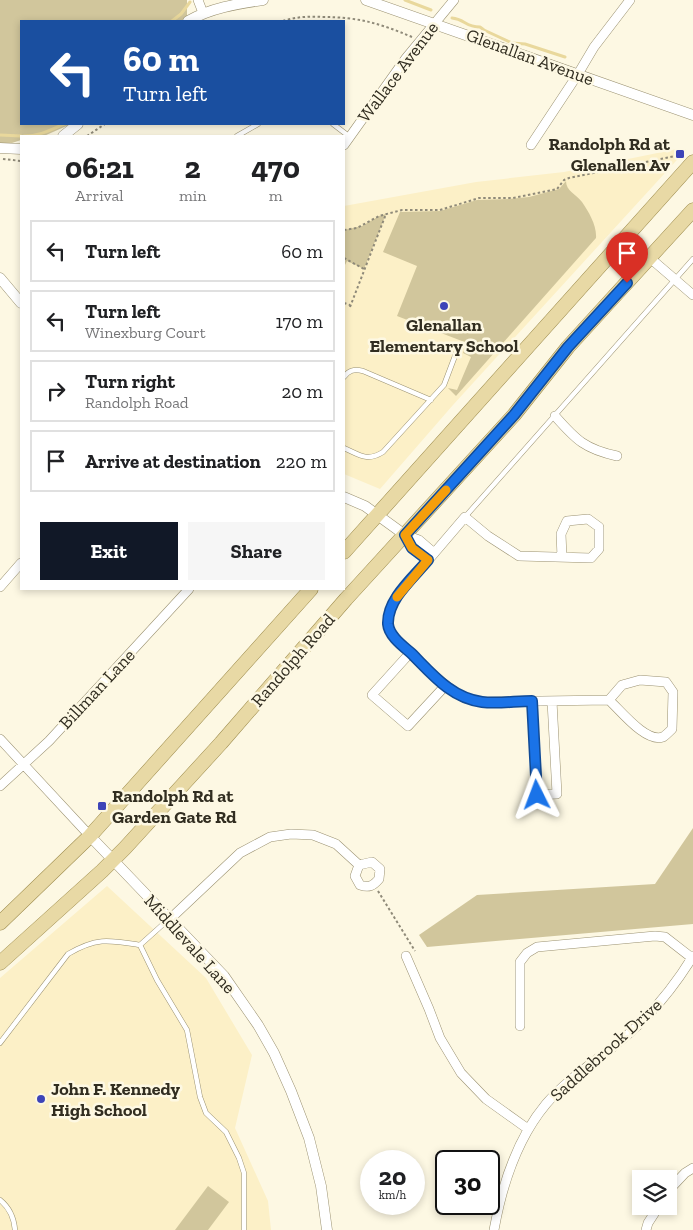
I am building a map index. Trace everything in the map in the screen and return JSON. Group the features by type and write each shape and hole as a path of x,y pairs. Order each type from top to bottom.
{"main road":[{"path":"345,551 693,162"},
{"name":"Randolph Road","path":"0,963 113,860 220,743 346,599 514,415 568,347 693,210"},
{"name":"Randolph Road","path":"0,923 90,836 310,590"}],"street":[{"path":"198,0 202,13"},
{"path":"190,20 202,13 236,4 263,0"},
{"name":"Glenallan Avenue","path":"366,0 693,115"},
{"name":"Wallace Avenue","path":"345,144 406,58 454,0"},
{"path":"530,145 594,47 630,0"},
{"path":"64,135 77,125"},
{"path":"0,148 20,149"},
{"path":"650,258 693,295"},
{"path":"0,278 20,302"},
{"path":"555,416 572,436 596,451 616,456"},
{"path":"345,496 365,506 405,535 412,548 431,556"},
{"path":"562,557 561,534 567,521 588,519 599,528 599,549 591,558 519,556 488,536 465,517 395,599 390,609 388,625 394,637 445,686 463,697 483,702 609,700 644,733 652,737 664,736 672,729 673,692 666,682 640,680 622,685 609,700"},
{"path":"0,587 20,564"},
{"name":"Billman Lane","path":"0,786 49,741 188,590"},
{"path":"410,652 372,695 408,726 445,686"},
{"path":"532,701 537,795 557,794 552,701"},
{"path":"0,739 90,836"},
{"path":"170,918 240,852 270,837 291,834 313,835 336,844 358,865"},
{"name":"Middlevale Lane","path":"90,836 224,976 258,1025 274,1053 309,1138 320,1186 327,1230"},
{"path":"372,862 380,870 379,879 373,886 360,885 355,876 358,865 372,862"},
{"path":"520,1026 520,962 527,953 537,947 655,936 665,937 692,957"},
{"path":"406,956 440,1038 461,1073 486,1099 528,1129"},
{"name":"Saddlebrook Drive","path":"494,1230 510,1166 528,1129 546,1104 563,1086 625,1037 651,1013 676,983 692,957"},
{"path":"677,1182 693,1168"},
{"path":"646,1230 653,1215"}],"lane":[{"path":"239,135 256,125"},
{"path":"334,125 350,137"},
{"path":"465,517 693,259"},
{"path":"345,448 367,458 377,456 383,452 444,385 458,348"},
{"path":"345,375 347,372 351,371 363,371 431,400"},
{"path":"140,945 170,918"},
{"path":"0,1044 68,954 84,944 99,940 140,945"},
{"path":"140,945 157,980 187,1030 200,1097 206,1113 226,1132 239,1158 244,1173 244,1230"},
{"path":"0,1200 12,1214 15,1230"}],"path":[{"path":"289,20 314,16 347,17 366,20 412,37"},
{"path":"89,135 105,125"},
{"path":"345,230 357,228 386,214 409,209 440,210 479,198 519,197 557,189 564,180 569,178 680,155"},
{"path":"3,159 20,162"},
{"path":"345,303 350,306 386,214"},
{"path":"345,258 364,268"},
{"path":"373,886 382,896 416,952 406,956"}],"shaded area":[{"path":"0,0 187,0 187,16 182,20 20,20 20,125 69,125 46,135 20,135 20,140 0,147"},
{"name":"Glenallan Elementary School","path":"682,148 686,150 453,405 380,489 345,474 345,206 476,182 564,172"},
{"path":"566,181 568,187 582,202 590,215 594,224 596,238 456,396 448,388 457,390 471,357 463,353 467,343 397,316 417,266 383,252 400,212 440,211 477,200 529,197 559,189"},
{"path":"386,214 364,269 347,261 345,265 345,230 362,226"},
{"path":"693,828 693,924 427,947 419,935 477,895 655,884"},
{"name":"John F. Kennedy High School","path":"107,886 206,978 252,1055 235,1128 268,1201 271,1230 0,1230 0,978"},
{"path":"208,1186 229,1202 208,1230 175,1230"}],"waterway":[{"path":"405,0 431,10"},
{"path":"173,20 181,14 190,2"},
{"path":"452,18 471,26 480,27 512,43 525,44 565,57"},
{"path":"35,135 62,125"},
{"path":"0,135 20,136"}],"slow traffic":[{"path":"397,597 428,560 412,548 405,535 446,490"}],"place":[{"name":"Randolph Rd at Glenallen Av","path":"680,154"},
{"name":"Glenallan Elementary School","path":"444,306"},
{"name":"Randolph Rd at Garden Gate Rd","path":"102,806"},
{"name":"John F. Kennedy High School","path":"41,1099"}],"route":[{"path":"537,795 532,701 483,702 463,697 445,686 394,637 388,625 390,609 395,599 428,560 412,548 405,535 514,415 568,347 627,283"}]}
